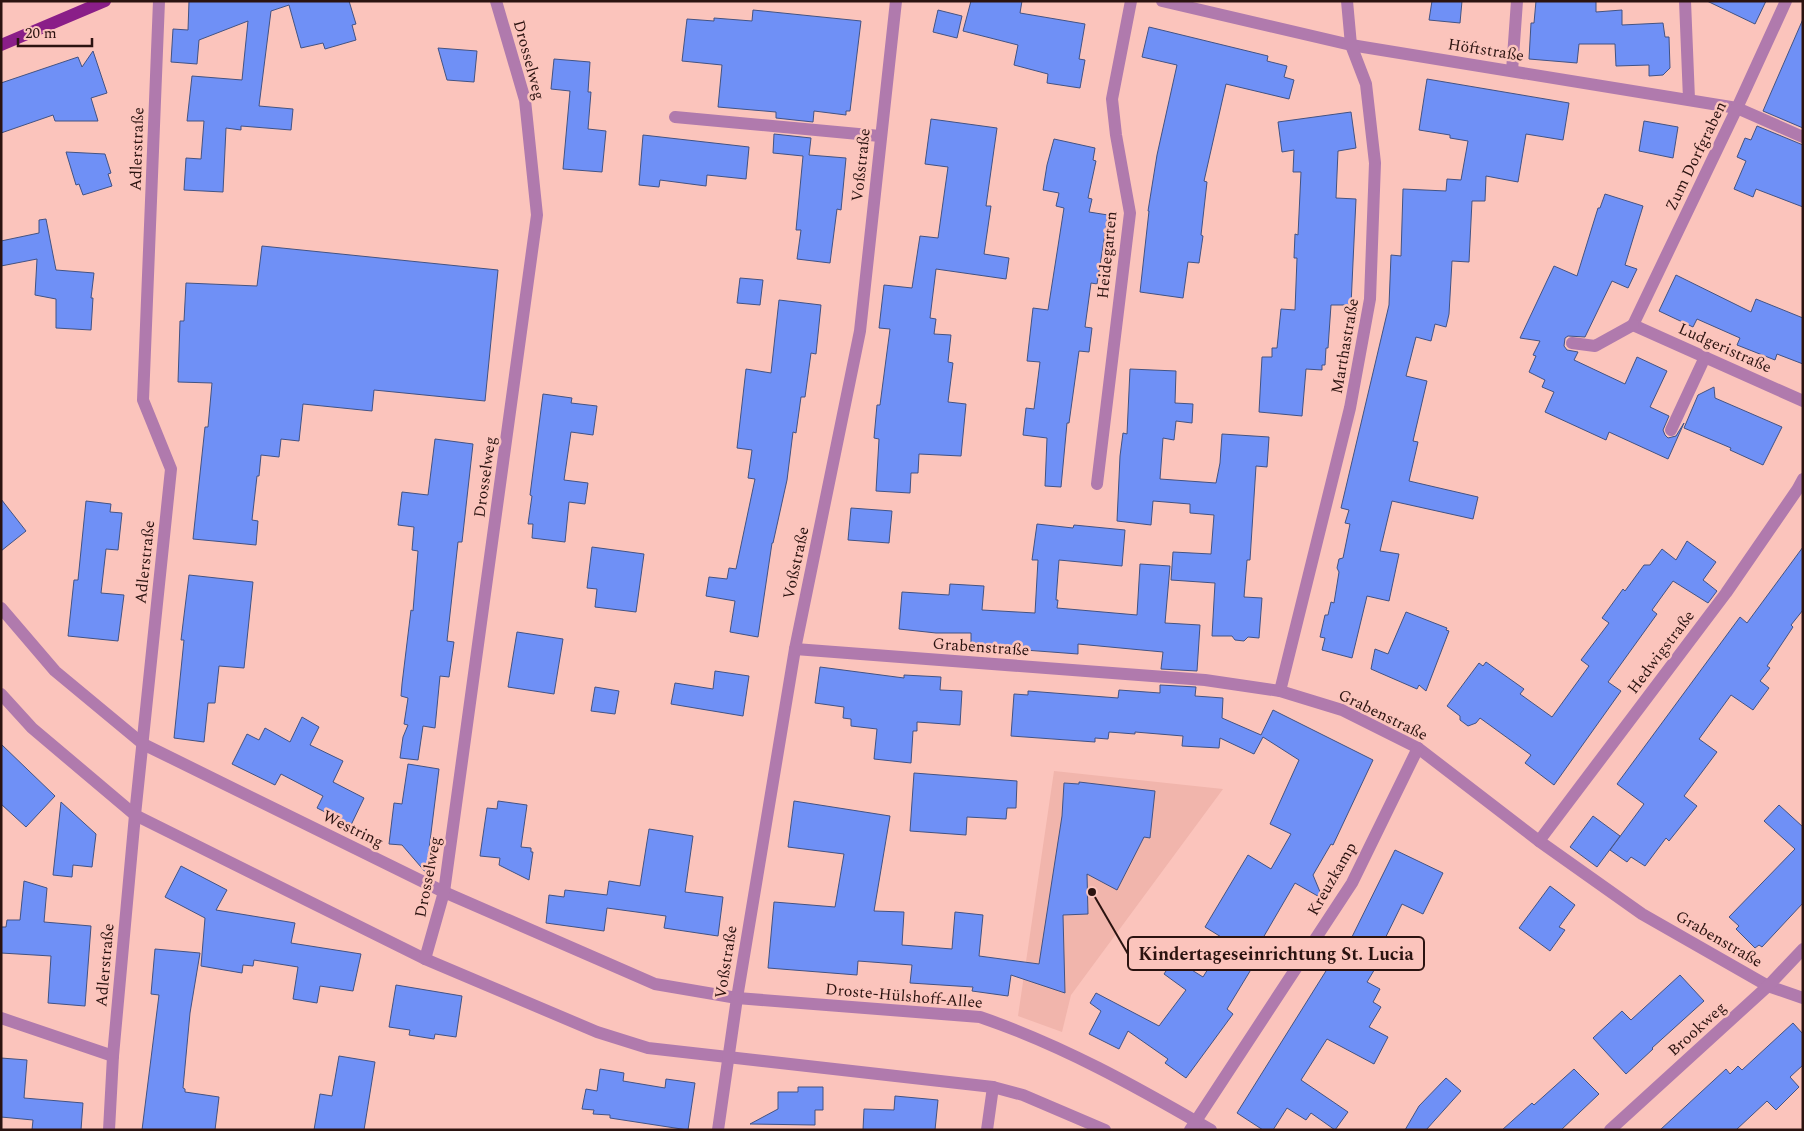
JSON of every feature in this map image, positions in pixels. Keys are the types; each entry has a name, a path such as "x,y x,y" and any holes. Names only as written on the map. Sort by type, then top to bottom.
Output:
{"main road":[{"path":"1,45 105,1"}],"street":[{"name":"Adlerstraße","path":"109,1130 113,1056 135,814 172,470 143,400 159,1"},
{"name":"Drosselweg","path":"425,959 444,892 537,215 526,100 496,1"},
{"name":"Voßstraße","path":"718,1130 737,998 795,649 860,331 896,1"},
{"name":"Heidegarten","path":"1097,484 1130,213 1116,136 1112,99 1131,1"},
{"name":"Höftstraße","path":"1162,1 1351,45 1737,108 1803,137"},
{"name":"Marthastraße","path":"1280,691 1350,408 1370,299 1375,163 1366,84 1351,45 1347,1"},
{"path":"1512,71 1517,1"},
{"path":"1685,1 1688,99"},
{"name":"Zum Dorfgraben","path":"1633,325 1786,1"},
{"path":"675,117 880,136"},
{"path":"1572,343 1596,346 1633,325"},
{"name":"Ludgeristraße","path":"1633,325 1803,401"},
{"path":"1671,430 1705,357"},
{"name":"Hedwigstraße","path":"1539,841 1726,593 1803,479"},
{"name":"Westring","path":"1,608 55,671 143,744 444,892 655,984 737,998"},
{"name":"Grabenstraße","path":"795,649 1205,680 1280,691 1342,710 1418,748 1539,841 1642,914 1768,986 1803,998"},
{"path":"1,694 32,728 135,814 425,959 597,1032 648,1048 993,1087 1023,1095 1105,1130"},
{"name":"Kreuzkamp","path":"1192,1125 1352,883 1418,748"},
{"name":"Brookweg","path":"1610,1130 1768,986 1803,949"},
{"name":"Droste-Hülshoff-Allee","path":"737,998 980,1017 1004,1025 1078,1057 1192,1125 1211,1130"},
{"path":"1,1018 113,1056"},
{"path":"987,1130 993,1087"}],"shaded area":[{"path":"1054,771 1223,789 1071,995 1062,1032 1018,1016"}],"building":[{"path":"189,1 349,1 356,24 352,25 356,40 325,49 323,43 301,48 289,5 271,11 259,106 293,109 291,130 241,126 241,130 226,128 223,192 184,190 186,158 201,159 204,121 187,121 192,76 242,80 248,21 199,40 197,64 171,62 173,29 188,30"},
{"path":"971,1 1022,1 1020,13 1085,24 1079,59 1085,60 1080,88 1047,83 1048,74 1014,65 1018,45 963,31"},
{"path":"1432,1 1462,1 1460,23 1429,20"},
{"path":"1536,1 1596,1 1596,12 1622,10 1622,25 1663,23 1665,37 1669,37 1670,68 1663,75 1649,76 1649,65 1616,66 1615,44 1579,44 1577,63 1529,59 1531,23 1534,23"},
{"path":"1707,1 1766,1 1755,24"},
{"path":"753,10 861,21 850,111 846,111 846,115 814,111 813,122 776,118 776,112 718,107 722,65 682,61 687,19 714,21 714,18 752,21"},
{"path":"938,10 962,16 957,38 933,32"},
{"path":"1803,19 1803,128 1763,111"},
{"path":"1149,27 1268,56 1267,61 1287,66 1284,77 1294,80 1289,99 1226,84 1204,181 1207,182 1199,263 1188,262 1183,298 1140,292 1148,211 1157,155 1177,65 1142,57"},
{"path":"438,48 477,51 474,82 447,80"},
{"path":"93,51 107,93 91,98 98,121 55,121 53,115 1,133 1,83 78,57 82,67"},
{"path":"554,59 590,62 588,92 591,92 588,129 606,131 602,172 563,169 570,91 551,89"},
{"path":"1427,79 1569,103 1563,140 1526,134 1518,182 1486,176 1485,201 1472,201 1469,262 1452,261 1449,314 1446,327 1435,324 1431,341 1416,337 1406,376 1427,381 1413,441 1418,442 1409,481 1478,497 1473,519 1392,501 1380,551 1399,554 1389,601 1367,596 1352,658 1322,650 1325,638 1320,637 1325,615 1328,615 1331,602 1334,603 1339,572 1337,568 1339,559 1343,558 1350,524 1345,523 1349,510 1341,508 1389,305 1391,255 1401,256 1403,189 1446,191 1447,179 1461,180 1468,141 1450,138 1450,135 1419,130"},
{"path":"1351,112 1356,148 1338,151 1336,198 1356,199 1351,305 1331,305 1325,365 1322,365 1322,370 1306,369 1302,416 1259,412 1262,357 1272,357 1272,348 1277,348 1281,309 1295,310 1297,258 1294,258 1295,234 1298,235 1301,172 1293,172 1294,150 1282,152 1278,122"},
{"path":"931,119 997,128 986,206 991,206 984,254 1009,258 1006,279 936,269 930,318 936,319 934,334 951,335 948,362 953,363 948,402 966,404 961,456 919,454 918,473 911,473 910,493 876,491 879,439 874,438 877,405 880,405 890,329 879,328 884,285 912,288 920,236 938,238 948,167 925,164"},
{"path":"1644,121 1678,127 1673,158 1639,151"},
{"path":"1757,126 1803,145 1803,207 1756,189 1753,197 1734,189 1746,161 1737,157 1745,138 1751,140"},
{"path":"774,134 811,138 809,155 846,158 841,210 837,209 830,263 797,259 801,230 796,230 803,156 773,153"},
{"path":"643,135 749,147 746,179 707,175 706,186 660,180 659,187 639,185"},
{"path":"1054,139 1095,148 1093,160 1096,161 1088,198 1092,199 1089,212 1108,215 1097,284 1091,283 1085,327 1092,328 1089,352 1079,351 1069,423 1067,423 1061,487 1045,486 1047,438 1023,435 1026,408 1034,409 1040,362 1027,361 1033,308 1048,310 1064,208 1056,206 1059,193 1043,190"},
{"path":"66,152 105,154 111,173 108,174 112,186 83,195 79,184 76,185"},
{"path":"1605,194 1643,206 1625,265 1637,269 1628,288 1612,281 1585,337 1568,336 1565,338 1564,346 1567,350 1578,352 1574,360 1625,384 1637,357 1667,371 1650,407 1669,416 1663,430 1668,438 1676,436 1684,423 1668,459 1609,432 1606,440 1545,412 1554,392 1542,387 1545,380 1529,372 1536,356 1533,355 1540,341 1520,338 1554,266 1577,276 1598,208 1600,208"},
{"path":"46,219 56,270 94,273 91,298 93,298 91,330 56,328 56,299 35,295 37,259 1,266 1,241 39,233 39,220"},
{"path":"262,246 498,270 485,401 374,390 372,411 303,404 299,441 281,439 279,457 261,455 252,520 258,521 256,545 193,539 205,427 208,427 212,383 178,382 180,321 184,321 186,283 257,286"},
{"path":"1676,275 1751,312 1756,299 1803,318 1803,364 1777,354 1775,360 1737,345 1740,338 1697,319 1693,327 1659,311"},
{"path":"740,278 763,280 760,305 737,303"},
{"path":"779,300 821,305 816,354 811,353 805,397 801,397 796,433 793,432 787,480 772,543 758,637 730,632 735,601 706,596 709,577 727,579 729,568 736,569 755,479 748,478 752,450 737,448 746,369 771,373"},
{"path":"1130,369 1176,371 1175,403 1193,404 1192,423 1176,421 1174,440 1163,438 1160,479 1216,483 1220,463 1222,434 1269,437 1267,467 1256,466 1250,560 1247,560 1244,597 1262,598 1259,638 1248,637 1244,641 1235,640 1232,636 1212,636 1215,583 1171,580 1173,552 1211,554 1214,515 1190,513 1190,504 1153,501 1151,525 1117,521 1120,456 1123,433 1127,434"},
{"path":"1714,387 1715,398 1782,427 1763,465 1730,450 1731,448 1684,428 1698,395"},
{"path":"543,394 572,398 571,403 597,406 593,435 571,432 564,480 588,483 585,504 569,502 565,542 532,538 533,524 528,524"},
{"path":"435,439 473,444 462,542 458,542 447,641 454,642 449,677 440,676 435,728 423,726 418,760 400,758 403,737 408,725 404,724 408,698 401,696 411,610 413,611 418,551 412,550 414,527 398,525 402,492 428,495"},
{"path":"1,499 26,531 1,551"},
{"path":"86,501 111,504 110,512 122,513 118,550 106,549 101,593 124,595 118,641 68,636 74,580 78,580"},
{"path":"851,508 892,511 889,543 848,540"},
{"path":"1037,524 1073,528 1074,525 1125,530 1122,566 1059,560 1057,608 1137,615 1140,564 1170,566 1165,623 1200,625 1197,671 1161,669 1163,652 1078,644 1078,654 971,646 971,633 936,633 899,629 902,592 949,595 950,584 984,586 982,610 1035,613 1038,560 1032,560"},
{"path":"1687,541 1716,562 1703,580 1717,591 1708,603 1673,581 1652,610 1657,614 1608,682 1621,691 1554,785 1525,763 1531,755 1480,718 1476,723 1468,726 1460,720 1460,716 1447,706 1479,663 1483,666 1486,662 1524,689 1520,694 1552,717 1589,666 1581,660 1609,623 1602,618 1623,589 1625,591 1644,565 1650,565 1662,549 1676,560"},
{"path":"592,547 644,554 636,612 595,607 597,589 587,588"},
{"path":"1803,547 1803,610 1791,625 1793,627 1767,666 1770,668 1760,681 1769,688 1753,710 1731,695 1699,739 1717,752 1684,796 1697,806 1669,841 1666,838 1645,866 1631,857 1627,862 1610,850 1644,804 1617,784 1740,617 1747,623"},
{"path":"189,575 253,582 244,668 219,666 215,703 208,703 204,742 174,738 184,640 181,640"},
{"path":"1406,612 1447,628 1446,630 1449,631 1426,691 1419,685 1417,689 1371,669 1375,649 1388,654"},
{"path":"517,632 563,639 554,694 508,687"},
{"path":"820,667 904,678 904,675 941,677 940,690 962,691 960,725 917,722 917,731 913,731 911,763 874,759 877,729 851,726 851,719 843,718 844,707 815,703"},
{"path":"715,671 749,676 743,716 671,704 675,683 713,689"},
{"path":"1160,685 1196,687 1195,696 1223,698 1222,718 1261,735 1273,710 1373,760 1333,845 1331,844 1313,875 1323,899 1295,883 1253,955 1258,958 1227,1009 1233,1014 1186,1078 1165,1063 1168,1059 1128,1031 1119,1049 1089,1034 1101,1011 1090,1003 1096,993 1159,1026 1186,990 1164,974 1174,959 1203,977 1226,940 1205,927 1248,855 1271,869 1291,834 1270,824 1299,760 1263,737 1254,754 1220,738 1219,748 1182,746 1183,736 1135,732 1135,734 1109,732 1108,739 1095,738 1095,742 1011,736 1014,694 1028,695 1028,691 1118,698 1119,690 1160,693"},
{"path":"595,687 619,691 615,714 591,711"},
{"path":"302,717 319,727 310,745 343,761 333,782 364,798 351,825 317,808 323,796 281,774 275,785 232,764 247,734 259,740 265,728 290,742"},
{"path":"1,744 55,796 26,827 1,804"},
{"path":"408,764 439,769 429,849 435,850 432,877 427,874 402,845 389,844 394,803 402,804"},
{"path":"914,773 1017,781 1016,808 1007,808 1006,819 967,817 966,835 910,831"},
{"path":"1079,782 1155,791 1150,838 1144,837 1117,890 1087,874 1088,914 1063,915 1065,993 1011,975 1008,996 972,991 973,987 910,983 912,965 858,961 857,975 768,968 774,902 835,907 844,854 788,847 794,801 890,816 874,911 904,912 902,945 952,949 955,912 983,915 979,956 1039,964 1062,816 1064,783 1079,784"},
{"path":"498,801 527,805 521,847 531,848 531,852 533,852 529,880 499,865 500,858 480,856 487,808 497,809"},
{"path":"61,802 96,834 92,867 73,865 72,877 53,875"},
{"path":"1779,805 1803,827 1803,903 1762,947 1759,945 1755,948 1736,929 1739,926 1729,917 1795,849 1764,821"},
{"path":"1593,816 1620,836 1597,867 1570,847"},
{"path":"649,829 693,836 685,892 723,897 718,936 664,928 666,916 607,908 604,931 546,923 549,895 564,897 565,890 607,895 609,881 640,886"},
{"path":"1395,850 1443,873 1423,914 1402,904 1372,965 1376,967 1367,982 1380,989 1373,1002 1381,1007 1369,1027 1388,1037 1374,1064 1327,1039 1301,1080 1348,1112 1335,1130 1311,1113 1306,1120 1287,1108 1273,1130 1263,1130 1237,1113 1341,947 1346,949"},
{"path":"181,866 227,890 216,910 295,923 291,943 361,954 353,991 320,986 317,1003 293,999 298,967 254,960 253,966 243,965 242,973 201,966 205,918 165,897"},
{"path":"24,881 47,888 44,922 91,926 85,1006 48,1003 51,956 1,953 1,927 6,927 7,920 20,920"},
{"path":"1550,886 1575,905 1559,927 1565,930 1550,951 1519,928"},
{"path":"155,949 200,953 190,1013 183,1088 185,1092 219,1097 215,1130 142,1130 159,995 151,994"},
{"path":"1680,975 1704,1001 1626,1074 1593,1038 1622,1011 1631,1020"},
{"path":"396,985 462,996 456,1037 435,1034 434,1039 409,1035 410,1030 389,1027"},
{"path":"1793,1023 1803,1034 1803,1065 1790,1077 1799,1087 1776,1110 1767,1101 1736,1130 1660,1130 1726,1069 1730,1074 1738,1066 1742,1070"},
{"path":"339,1056 375,1062 364,1130 314,1130 320,1094 332,1096"},
{"path":"1,1058 27,1060 24,1098 83,1103 81,1130 32,1130 33,1120 1,1117"},
{"path":"600,1069 624,1073 623,1081 665,1088 666,1079 695,1083 688,1130 610,1118 610,1115 593,1114 594,1110 582,1109 586,1089 597,1091"},
{"path":"1574,1069 1599,1094 1561,1130 1502,1130 1532,1103 1534,1105"},
{"path":"1446,1078 1461,1091 1426,1130 1405,1130 1419,1106"},
{"path":"798,1087 823,1087 823,1110 815,1110 815,1125 750,1124 778,1109 778,1092 798,1092"},
{"path":"895,1096 938,1100 935,1130 863,1130 864,1109 894,1110"}],"place":[{"name":"Kindertageseinrichtung St. Lucia","path":"1092,892"}]}
